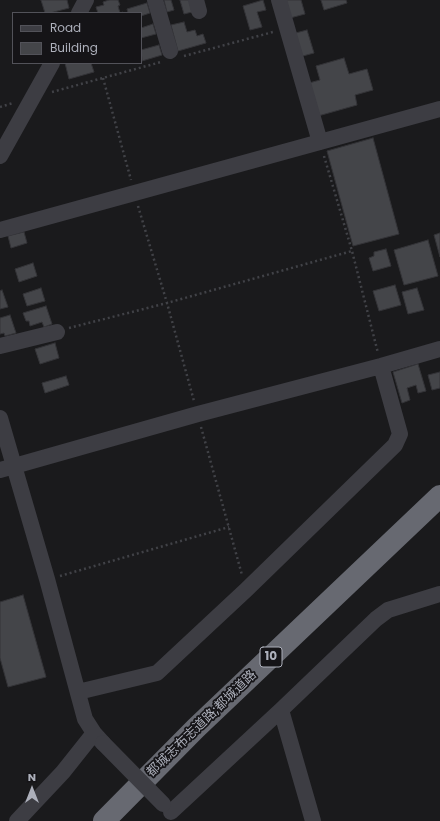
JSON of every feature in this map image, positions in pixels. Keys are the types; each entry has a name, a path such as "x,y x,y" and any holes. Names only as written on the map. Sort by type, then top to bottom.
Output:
{"highway":[{"name":"都城志布志道路;都城道路","path":"104,821 196,728 440,496"}],"street":[{"path":"80,12 86,0"},
{"path":"155,0 170,51"},
{"path":"279,0 320,142"},
{"path":"0,156 51,64"},
{"path":"0,230 440,109"},
{"path":"0,346 57,332"},
{"path":"7,468 198,414 440,349"},
{"path":"78,692 157,673 246,590 395,446 400,434 381,366"},
{"path":"0,418 7,468 47,579 85,719 99,738 166,812 281,710 376,619 388,610 440,594"},
{"path":"281,710 313,821"},
{"path":"17,821 63,772 99,738"}],"path":[{"path":"102,78 167,303 246,590"},
{"path":"320,142 352,251 381,366"},
{"path":"57,332 352,251"},
{"path":"47,579 229,527"}],"building":[{"path":"41,0 67,0 69,8 54,12 45,12"},
{"path":"118,0 120,5 118,6 120,12 98,12 96,7 104,5 103,2"},
{"path":"164,0 171,0 174,10 167,12"},
{"path":"180,0 189,0 192,12 184,14"},
{"path":"263,0 266,10 257,12 262,27 250,30 243,6"},
{"path":"284,0 301,0 305,14 290,18"},
{"path":"321,0 346,0 347,3 324,10"},
{"path":"147,3 150,13 142,16 142,12 128,12 127,9"},
{"path":"184,22 187,32 195,30 197,36 203,34 206,43 178,51 171,25"},
{"path":"153,24 156,34 142,38 142,28"},
{"path":"307,30 314,53 299,57 292,34"},
{"path":"159,45 162,55 142,61 142,50"},
{"path":"344,58 349,74 367,69 373,90 355,95 357,105 318,116 309,83 320,80 316,66"},
{"path":"65,64 91,64 94,72 69,79"},
{"path":"373,138 399,234 353,246 327,151"},
{"path":"24,232 27,243 11,248 8,236"},
{"path":"440,233 440,257 434,235"},
{"path":"428,240 438,276 404,285 394,250"},
{"path":"386,249 391,266 373,271 369,258 374,256 374,252"},
{"path":"33,263 37,276 19,282 15,269"},
{"path":"395,285 401,305 379,311 373,291"},
{"path":"41,288 45,301 27,306 23,294"},
{"path":"417,288 424,310 408,314 402,292"},
{"path":"2,290 8,307 0,309 0,291"},
{"path":"46,306 52,324 44,327 42,322 30,326 29,321 26,321 23,313"},
{"path":"10,315 16,333 5,336 4,333 0,334 0,318"},
{"path":"55,343 59,358 40,364 35,349"},
{"path":"418,364 426,391 418,393 416,385 407,388 410,400 402,403 393,372"},
{"path":"440,372 440,388 432,390 428,375"},
{"path":"66,376 69,385 45,393 42,383"},
{"path":"23,595 46,677 8,687 0,658 0,602"}]}
